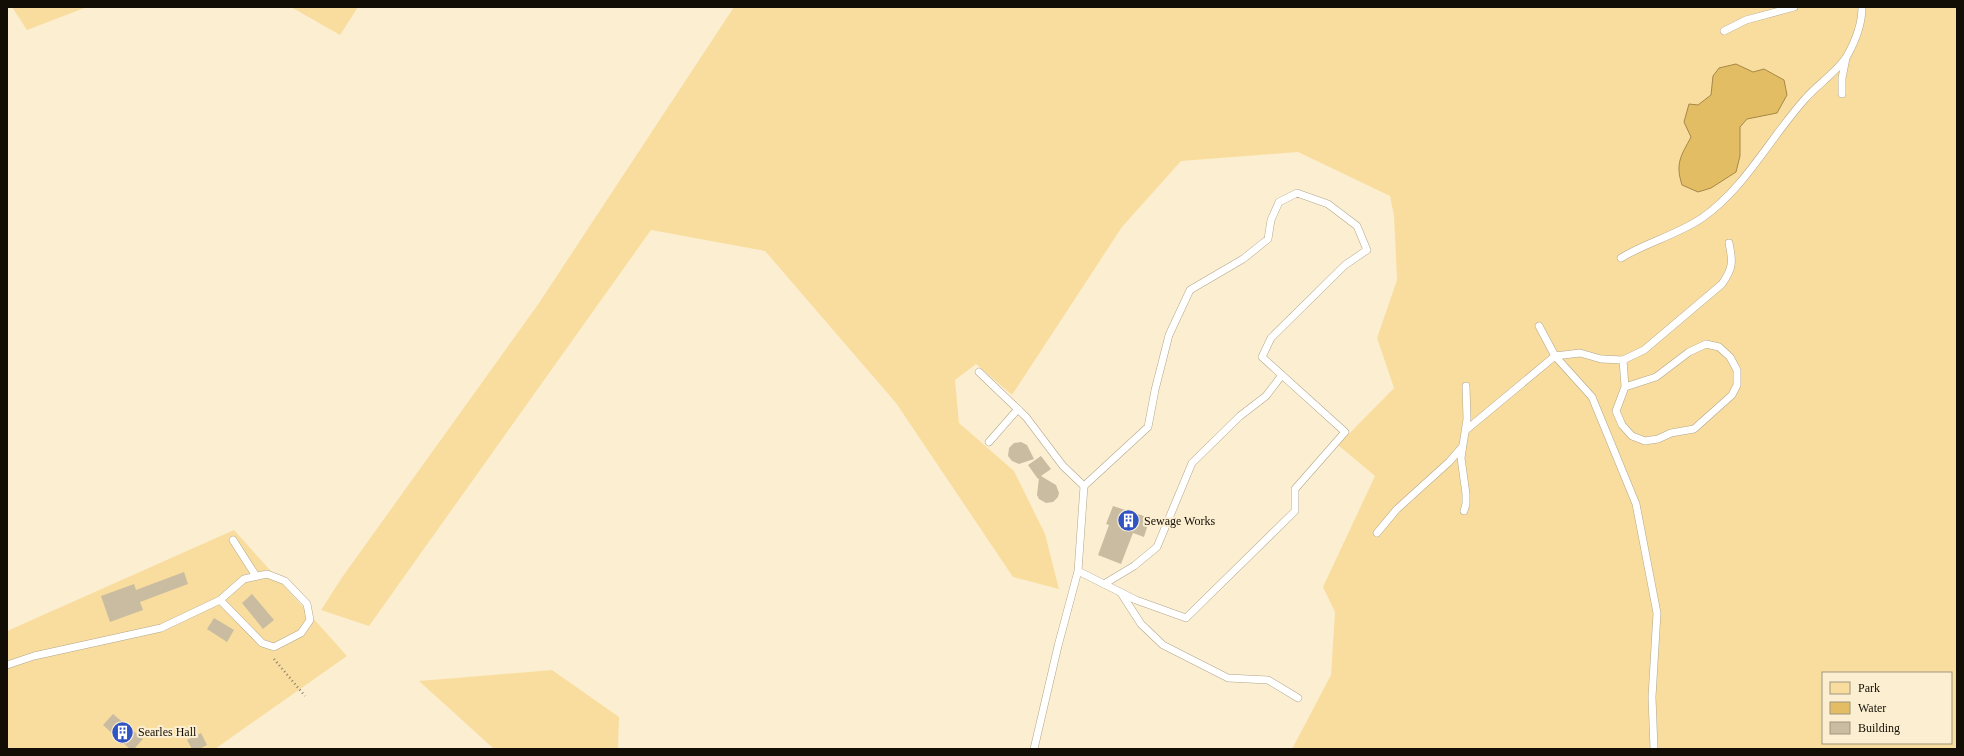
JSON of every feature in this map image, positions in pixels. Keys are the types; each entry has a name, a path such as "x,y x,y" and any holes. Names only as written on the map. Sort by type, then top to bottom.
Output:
{"lane":[{"path":"1724,31 1746,20 1794,7"},
{"path":"1842,94 1842,78 1846,58 1858,35 1862,18 1862,7"},
{"path":"1621,258 1638,247 1664,239 1702,218 1737,188 1762,153 1806,97 1846,58"},
{"path":"1034,749 1058,646 1078,571 1084,486 1148,427 1154,390 1169,335 1190,290 1243,259 1268,239 1272,220 1279,202 1297,193 1328,204 1357,226 1367,250 1344,265 1271,338 1262,357 1345,432 1294,489 1295,511 1186,618 1136,600 1078,571"},
{"path":"1466,430 1555,356 1580,353 1601,359 1623,360 1644,350 1722,284 1731,272 1732,259 1729,243"},
{"path":"1539,326 1555,356 1592,397 1636,504 1657,613 1652,697 1654,749"},
{"path":"1623,360 1625,387 1616,411 1622,425 1632,436 1645,441 1658,439 1671,433 1694,429 1707,420 1732,395 1737,385 1737,370 1730,358 1719,348 1706,344 1689,352 1656,377 1625,387"},
{"path":"979,372 1026,417 1063,466 1084,486"},
{"path":"1104,584 1134,566 1157,547 1192,463 1240,416 1266,396 1282,375"},
{"path":"1464,511 1466,494 1461,458 1466,430 1466,386"},
{"path":"989,442 1018,409"},
{"path":"1378,533 1397,508 1449,462 1462,447"},
{"path":"234,540 256,576"},
{"path":"7,665 34,656 161,628 220,600 244,579 266,574 285,580 307,604 310,620 300,633 283,644 274,647 262,643 220,600"},
{"path":"1120,592 1141,624 1163,645 1228,678 1268,680 1298,698"}],"path":[{"path":"262,643 305,696"}],"green space":[{"path":"12,7 87,7 27,30"},
{"path":"291,7 358,7 340,35"},
{"path":"734,7 1957,7 1957,749 1292,749 1331,675 1335,612 1323,587 1375,476 1338,445 1394,388 1377,338 1397,280 1394,216 1390,196 1298,152 1181,161 1122,227 1012,395 976,364 955,380 959,423 1014,471 1045,534 1059,589 1013,577 896,403 765,251 651,230 369,626 321,610 343,576 539,303"},
{"path":"234,530 347,656 215,749 7,749 7,631"},
{"path":"552,670 619,717 618,749 494,749 419,681"}],"water":[{"path":"1736,64 1753,72 1764,69 1784,80 1787,95 1777,113 1747,119 1740,127 1740,156 1736,172 1711,188 1698,192 1682,185 1679,171 1680,160 1691,137 1684,122 1689,104 1698,105 1711,95 1713,76 1719,68"}],"building":[{"path":"1021,442 1027,445 1034,459 1019,464 1012,461 1008,456 1009,448 1014,443"},
{"path":"1041,456 1051,469 1041,476 1056,485 1059,493 1058,497 1053,502 1046,503 1039,499 1037,495 1039,478 1038,479 1028,465"},
{"path":"1113,506 1150,518 1144,537 1133,533 1121,564 1098,555 1109,525 1106,524"},
{"path":"184,572 188,584 140,602 143,610 110,622 101,596 134,584 136,590"},
{"path":"252,594 274,620 263,629 242,603"},
{"path":"214,618 234,630 227,642 207,629"},
{"name":"Searles Hall","path":"113,714 143,739 134,749 130,749 103,725"},
{"path":"201,733 207,745 199,749 192,749 187,740"}],"place":[{"name":"Sewage Works","path":"1128,521"},
{"name":"Searles Hall","path":"122,732"}]}
